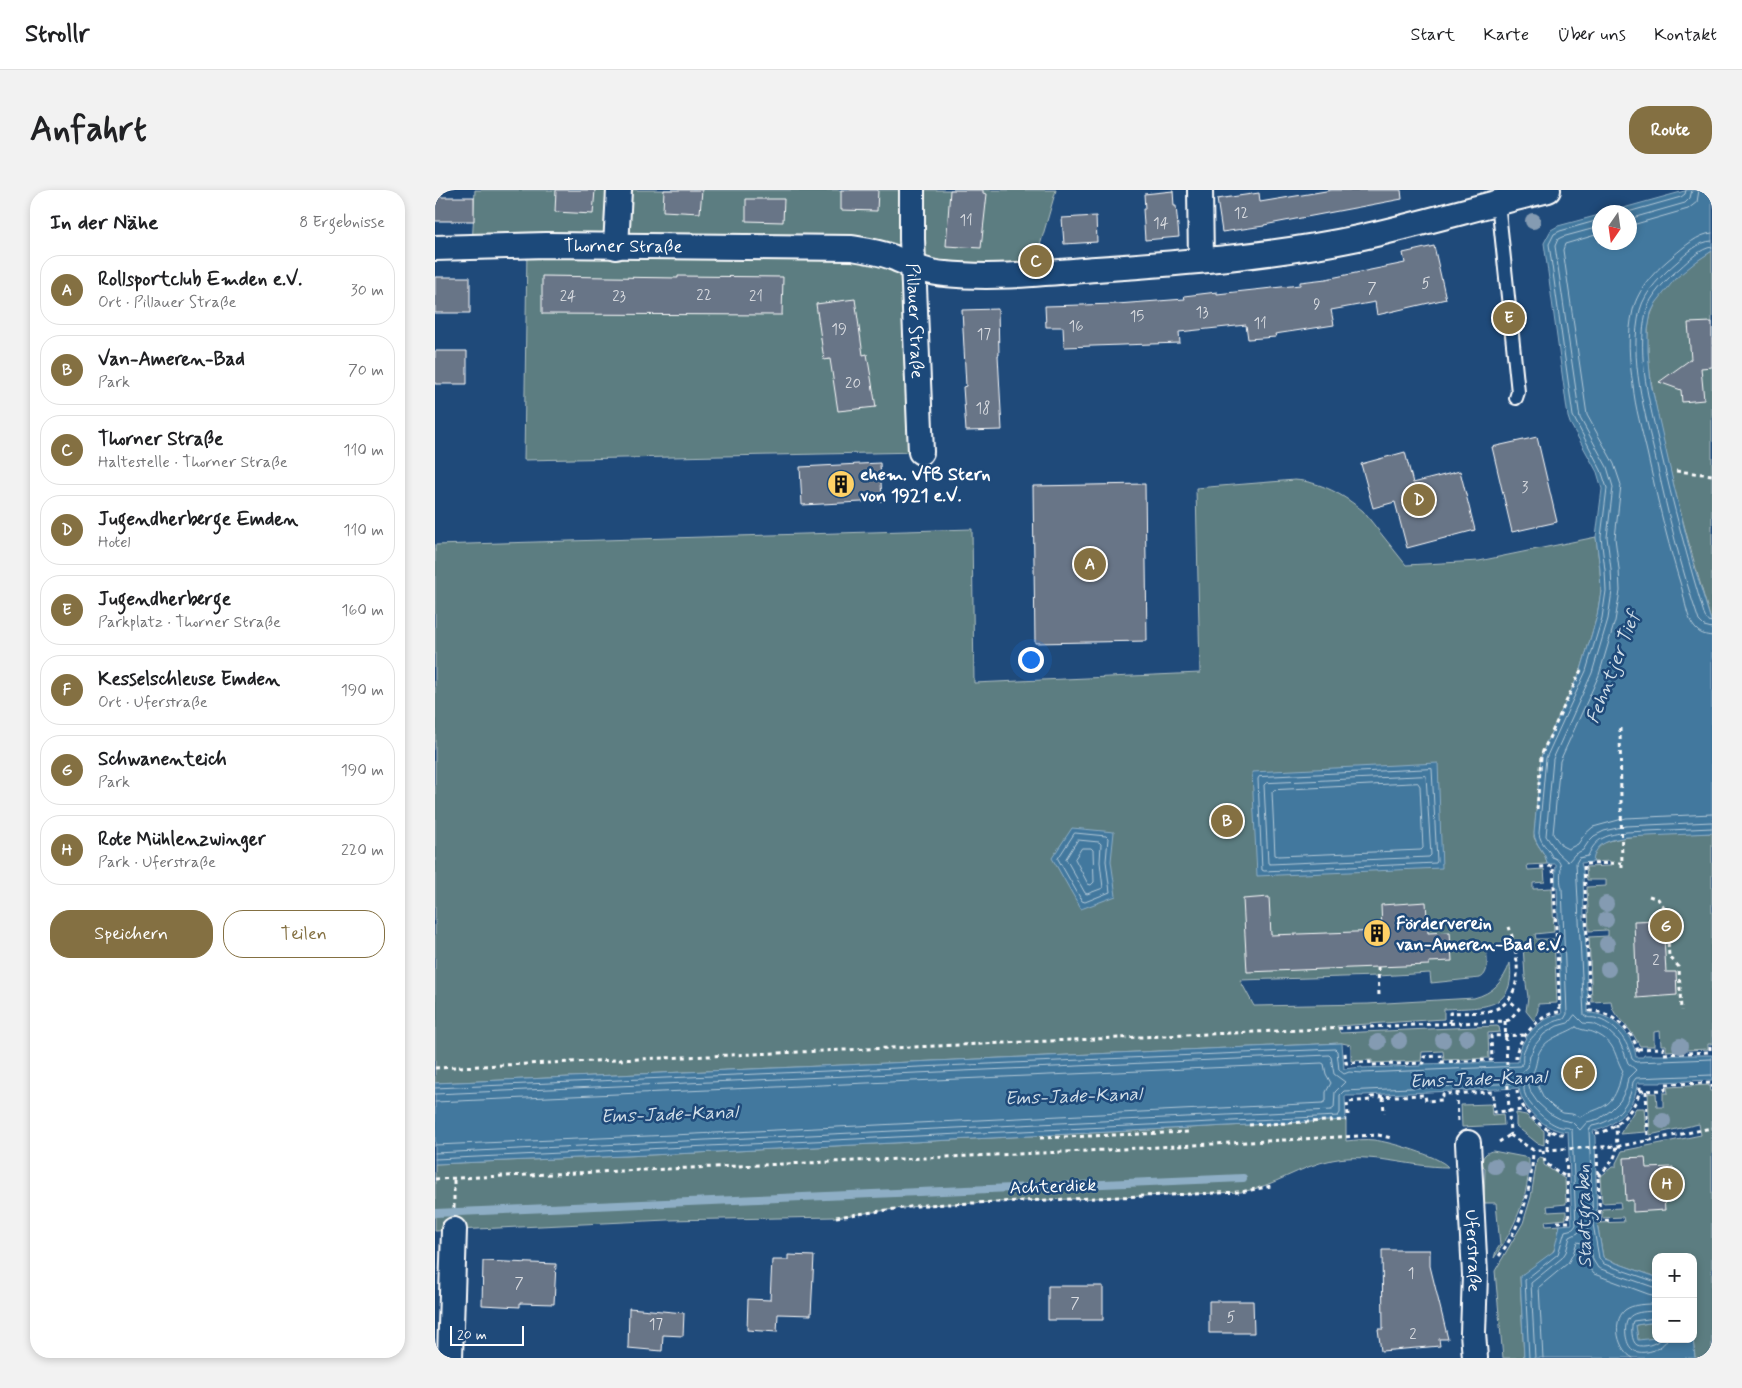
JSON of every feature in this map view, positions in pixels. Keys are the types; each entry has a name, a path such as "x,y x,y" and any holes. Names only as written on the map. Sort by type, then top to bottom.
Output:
{"street":[{"path":"616,247 619,190"},
{"name":"Pillauer Straße","path":"912,190 913,267 921,452"},
{"path":"1200,190 1201,260"},
{"name":"Thorner Straße","path":"435,248 546,245 852,248 875,252 913,267 944,274 981,276 1157,265 1259,254 1357,238 1548,190"},
{"name":"Uferstraße","path":"1463,1135 1475,1275 1473,1333 1475,1358"},
{"path":"450,1358 454,1230"}],"lane":[{"path":"1498,202 1518,392 1516,398"}],"path":[{"path":"1676,471 1712,475"},
{"path":"1537,809 1541,757 1581,670"},
{"path":"1620,728 1622,868"},
{"path":"1622,863 1584,864 1590,1011 1597,1010 1615,1019 1629,1033 1638,1049 1638,1055"},
{"path":"1516,1059 1515,1053 1526,1034 1536,1023 1554,1012 1559,1012 1553,866 1540,867"},
{"path":"1649,896 1661,902 1667,914 1669,956 1679,967 1681,1011"},
{"path":"1450,1023 1450,1013 1499,1008 1513,994 1517,977 1515,944 1509,927"},
{"path":"1378,967 1379,996"},
{"path":"435,1068 1505,1021 1509,1020 1519,1009 1509,1000"},
{"path":"1505,1021 1510,1135"},
{"path":"1345,1053 1346,1063 1370,1062 1370,1065 1424,1063 1424,1057 1441,1056 1441,1062 1492,1060 1491,1036 1526,1034"},
{"path":"1638,1049 1663,1048 1663,1054 1710,1052 1710,1046 1712,1046"},
{"path":"1640,1091 1665,1090 1665,1084 1712,1082 1712,1088"},
{"path":"1596,1133 1602,1133 1616,1124 1631,1109 1640,1091 1640,1085"},
{"path":"1517,1090 1517,1096 1526,1110 1541,1125 1559,1135 1565,1134"},
{"path":"1646,1091 1648,1140"},
{"path":"1348,1115 1347,1102 1371,1100 1371,1097 1425,1095 1426,1101 1443,1100 1443,1094 1493,1092 1494,1112 1526,1110"},
{"path":"1457,1094 1463,1135"},
{"path":"1383,1097 1383,1112"},
{"path":"1249,1125 1345,1120"},
{"path":"1598,1176 1612,1163 1617,1153 1615,1147 1616,1124"},
{"path":"1510,1135 1533,1150 1545,1150 1615,1147 1712,1128"},
{"path":"1550,1130 1545,1150 1545,1163 1567,1178"},
{"path":"1040,1138 1189,1132"},
{"path":"435,1179 915,1159 1378,1135 1392,1138"},
{"path":"1499,1142 1510,1135"},
{"path":"1475,1275 1487,1269 1496,1261 1513,1235 1525,1205 1530,1186 1533,1150"},
{"path":"1597,1154 1600,1221 1612,1220"},
{"path":"1557,1222 1569,1222 1566,1156"},
{"path":"454,1201 455,1178"},
{"name":"Achterdiek","path":"836,1217 925,1205 1241,1192 1271,1186"}],"green space":[{"path":"475,190 1056,190 1032,273 913,267 921,452 524,460 527,248 472,247"},
{"path":"1712,251 1712,624 1663,440 1650,374 1648,338 1649,322 1653,309 1664,291 1686,269"},
{"path":"1295,480 1323,486 1356,505 1363,511 1406,565 1479,561 1596,537 1601,591 1597,616 1581,670 1541,757 1534,837 1547,864 1527,865 1528,870 1544,869 1545,882 1533,883 1533,889 1552,888 1554,932 1535,934 1536,939 1554,939 1557,1003 1538,1004 1534,1021 1526,1011 1528,997 1523,946 1486,944 1487,968 1480,978 1431,983 1430,973 1240,980 1254,1006 1368,1004 1474,998 1487,993 1497,986 1510,963 1510,979 1507,991 1501,999 1493,1004 1470,1008 1444,1009 1444,1019 1337,1026 1340,1033 1497,1026 1500,1032 1488,1033 1489,1058 1444,1060 1443,1051 1422,1052 1421,1061 1372,1063 1372,1060 1351,1061 1351,1045 1342,1043 435,1083 435,545 972,529 974,683 1200,673 1196,488"},
{"path":"1712,833 1712,1044 1708,1044 1708,1049 1666,1051 1666,1045 1661,1045 1660,1031 1654,1032 1654,1046 1640,1046 1613,1010 1611,1001 1592,1002 1589,937 1608,936 1608,930 1589,931 1587,887 1606,886 1606,880 1587,880 1586,867 1610,866 1610,861 1593,862 1597,848 1609,841 1637,836"},
{"path":"1709,1085 1710,1091 1712,1091 1712,1358 1695,1358 1693,1343 1697,1343 1697,1253 1652,1253 1652,1276 1605,1259 1603,1257 1597,1223 1624,1222 1623,1217 1602,1218 1602,1209 1621,1208 1620,1202 1602,1203 1600,1177 1612,1167 1616,1167 1622,1151 1701,1135 1699,1124 1650,1135 1648,1093 1656,1093 1657,1107 1663,1107 1663,1093 1668,1093 1667,1087"},
{"path":"1491,1104 1492,1115 1503,1114 1504,1125 1462,1127 1461,1105"},
{"path":"1636,1108 1644,1108 1646,1132 1620,1134"},
{"path":"1516,1113 1526,1115 1544,1131 1544,1145 1537,1143 1516,1126"},
{"path":"1346,1120 1346,1141 1381,1141 1425,1154 1448,1167 1376,1159 1347,1158 1320,1163 1264,1186 1241,1192 925,1205 836,1217 667,1220 435,1231 435,1164 696,1153"},
{"path":"1493,1151 1529,1158 1529,1172 1524,1198 1508,1235 1494,1258 1500,1245 1496,1203 1484,1203 1485,1169 1482,1163 1483,1157"},
{"path":"1540,1157 1544,1158 1544,1165 1565,1179 1566,1204 1547,1206 1548,1212 1566,1211 1566,1219 1545,1221 1546,1226 1560,1225 1557,1245 1552,1253 1520,1277 1524,1358 1503,1358 1495,1271 1523,1223 1531,1197 1537,1159"},
{"path":"1652,1323 1652,1339 1638,1341 1636,1325"}],"water":[{"path":"1688,190 1712,190 1712,251 1675,279 1656,303 1651,313 1648,330 1648,351 1651,384 1674,486 1692,559 1712,624 1712,833 1615,839 1600,846 1594,855 1593,862 1581,863 1583,870 1588,1013 1605,1017 1620,1026 1631,1040 1636,1057 1643,1057 1644,1055 1712,1055 1712,1080 1637,1083 1633,1099 1623,1114 1609,1125 1593,1131 1595,1137 1597,1223 1603,1257 1605,1259 1652,1276 1652,1323 1636,1325 1638,1340 1652,1338 1652,1343 1693,1343 1695,1358 1524,1358 1520,1276 1554,1251 1560,1225 1572,1224 1568,1132 1551,1128 1536,1118 1525,1104 1519,1088 1345,1096 1346,1120 696,1153 435,1164 435,1083 1342,1043 1344,1069 1420,1066 1420,1064 1518,1062 1522,1045 1532,1030 1546,1019 1562,1014 1557,887 1555,887 1556,864 1547,864 1545,856 1536,842 1534,833 1541,757 1581,670 1597,616 1601,591 1596,537 1602,489 1597,472 1568,417 1544,243 1551,230 1558,226 1592,217 1592,250 1637,250 1637,205 1634,205"},
{"path":"1438,763 1442,868 1257,876 1252,772"},
{"path":"1072,828 1114,832 1111,861 1116,896 1081,909 1052,858"}],"building":[{"path":"556,190 595,190 593,214 555,212"},
{"path":"664,190 702,190 700,213 663,211"},
{"path":"841,190 878,190 877,211 841,210"},
{"path":"950,190 983,190 983,193 987,194 981,248 946,246"},
{"path":"1332,190 1401,190 1402,199 1264,226 1222,232 1217,199 1259,193 1260,202"},
{"path":"1173,191 1179,237 1145,240 1144,194"},
{"path":"435,197 474,197 474,221 435,221"},
{"path":"746,199 784,199 783,222 746,221"},
{"path":"1096,216 1097,242 1064,244 1062,218"},
{"path":"1434,246 1446,299 1377,315 1375,302 1331,310 1334,325 1275,334 1276,337 1248,339 1246,325 1179,332 1180,343 1064,347 1063,327 1046,327 1045,306 1117,304 1185,299 1184,296 1300,285 1300,282 1326,279 1405,263 1403,253"},
{"path":"542,276 783,277 782,315 542,314"},
{"path":"435,277 470,277 470,313 435,313"},
{"path":"855,299 863,355 867,354 876,407 838,411 830,359 824,360 816,304"},
{"path":"998,309 998,355 1002,430 966,431 963,387 966,386 962,310"},
{"path":"1712,322 1712,367 1701,368 1704,400 1682,402 1681,390 1659,382 1691,359 1688,323"},
{"path":"435,351 467,351 467,384 435,384"},
{"path":"1537,437 1557,522 1512,532 1492,447"},
{"path":"1405,452 1413,483 1460,471 1475,530 1407,548 1395,502 1373,508 1361,464"},
{"name":"ehem. VfB Stern von 1921 e.V.","path":"880,463 882,501 802,505 800,467"},
{"path":"1145,484 1147,641 1035,643 1033,486"},
{"name":"Förderverein van-Ameren-Bad e.V.","path":"1269,897 1271,935 1382,931 1381,905 1426,902 1428,933 1450,932 1452,961 1429,962 1429,965 1247,972 1243,899"},
{"path":"1663,920 1666,972 1676,972 1677,995 1637,998 1634,921"},
{"path":"1645,1157 1646,1168 1673,1167 1674,1199 1664,1199 1665,1210 1633,1212 1633,1200 1626,1201 1624,1158"},
{"path":"1382,1250 1430,1250 1430,1266 1448,1339 1439,1339 1440,1346 1381,1351 1378,1329 1383,1329"},
{"path":"788,1255 814,1256 811,1315 778,1314 777,1332 747,1330 748,1299 770,1300 772,1260 788,1260"},
{"path":"483,1261 556,1264 554,1304 520,1303 520,1307 482,1305"},
{"path":"1048,1286 1103,1286 1103,1320 1048,1320"},
{"path":"1209,1301 1253,1301 1254,1333 1209,1333"},
{"path":"629,1308 684,1313 683,1336 663,1335 662,1351 628,1348"}],"waterway":[{"path":"435,1213 1243,1178"}],"place":[{"name":"Thorner Straße","path":"1036,261"},
{"name":"Jugendherberge","path":"1509,318"},
{"name":"ehem. VfB Stern von 1921 e.V.","path":"841,484"},
{"name":"Jugendherberge Emden","path":"1419,500"},
{"name":"Rollsportclub Emden e.V.","path":"1090,564"},
{"name":"Van-Ameren-Bad","path":"1227,821"},
{"name":"Schwanenteich","path":"1666,926"},
{"name":"Förderverein van-Ameren-Bad e.V.","path":"1377,933"},
{"name":"Kesselschleuse Emden","path":"1579,1073"},
{"name":"Rote Mühlenzwinger","path":"1667,1184"}],"water label":[{"name":"Fehntjer Tief","path":"1612,667"},
{"name":"Ems-Jade-Kanal","path":"1478,1078"},
{"name":"Ems-Jade-Kanal","path":"1073,1095"},
{"name":"Ems-Jade-Kanal","path":"669,1113"},
{"name":"Stadtgraben","path":"1583,1216"}]}
